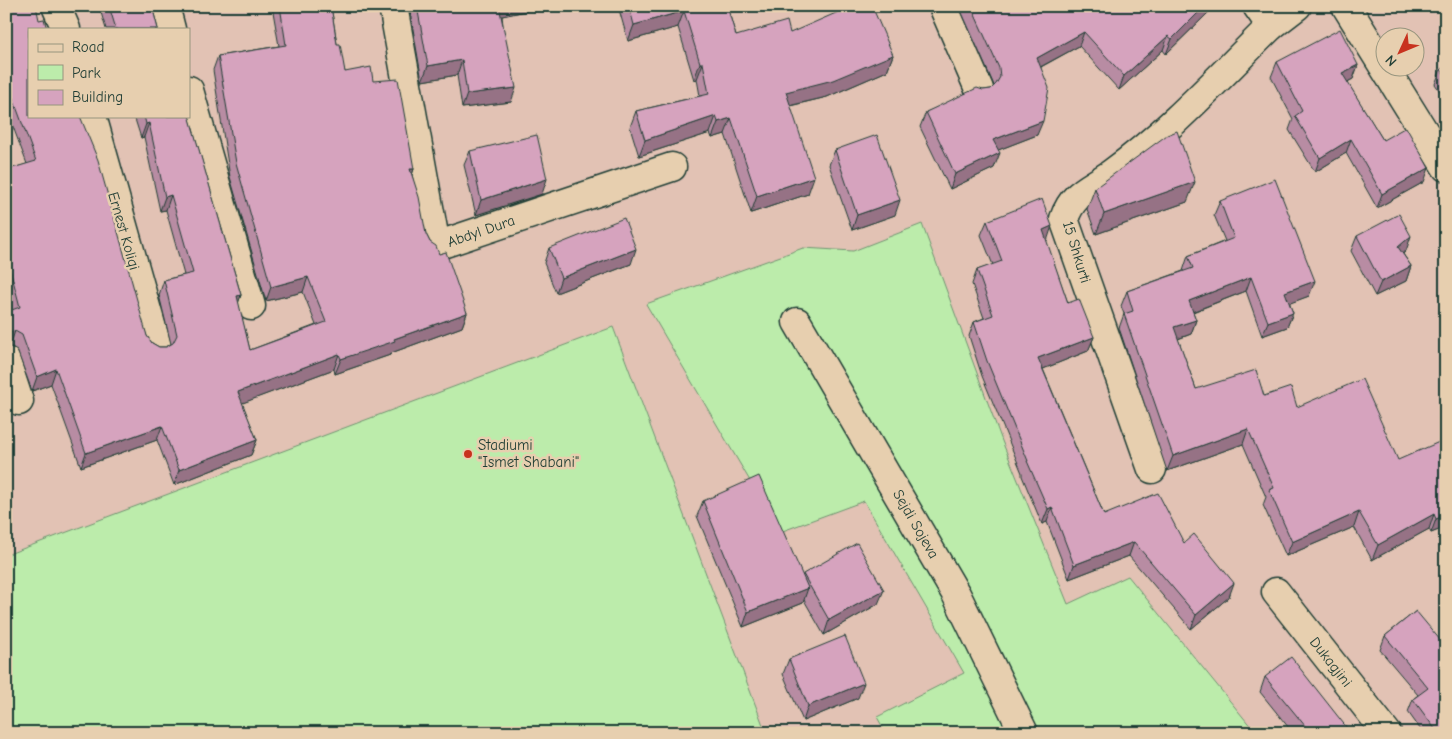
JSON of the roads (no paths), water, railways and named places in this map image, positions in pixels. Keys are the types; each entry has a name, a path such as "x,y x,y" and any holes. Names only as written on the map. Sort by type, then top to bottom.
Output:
{"street":[{"path":"56,6 66,28"},
{"path":"165,6 171,28"},
{"name":"Abdyl Dura","path":"393,6 436,246 672,167"},
{"path":"943,6 979,89"},
{"name":"15 Shkurti","path":"1152,469 1064,219 1068,205 1078,195 1112,173 1151,141 1264,16 1297,6"},
{"path":"1346,6 1446,167"},
{"path":"190,93 251,306"},
{"name":"Ernest Koliqi","path":"93,118 157,346"},
{"name":"Sejdi Sojeva","path":"798,322 956,594 1024,733"},
{"path":"6,360 19,401"},
{"name":"Dukagjini","path":"1276,592 1387,733"}],"place":[{"name":"Stadiumi \"Ismet Shabani\"","path":"468,454"}]}
